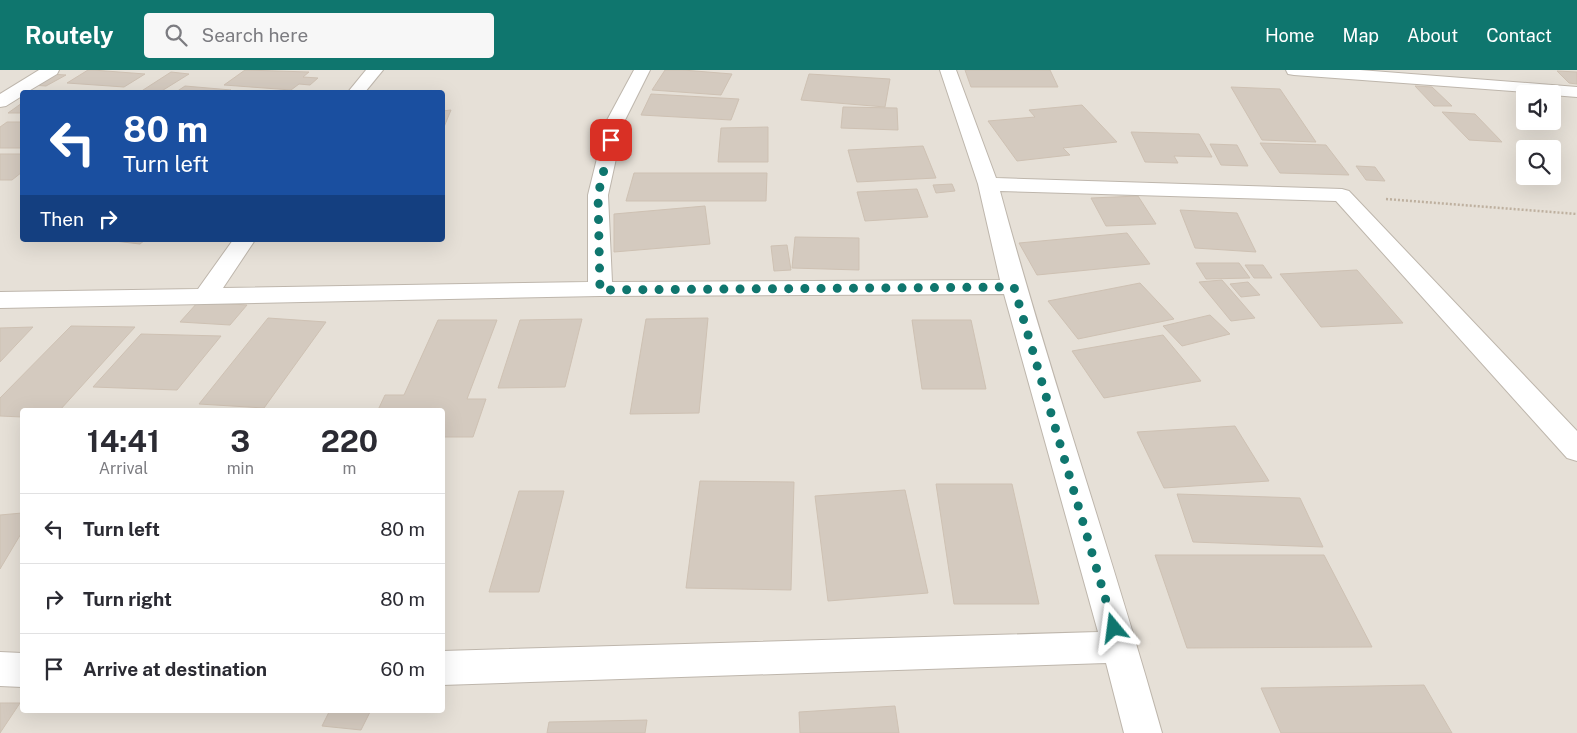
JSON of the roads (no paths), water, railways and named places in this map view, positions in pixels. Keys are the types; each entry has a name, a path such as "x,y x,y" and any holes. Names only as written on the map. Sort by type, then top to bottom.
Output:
{"street":[{"path":"2,99 50,70"},
{"path":"358,90 375,70"},
{"path":"600,290 598,195 615,122 642,70"},
{"path":"948,70 988,184 1014,287 1120,647 1143,733"},
{"path":"1294,70 1577,92"},
{"path":"988,184 1342,195 1577,450"},
{"path":"205,297 243,242"},
{"path":"0,300 600,290 1014,287"},
{"path":"445,668 1120,647"},
{"path":"0,669 20,670"}]}
